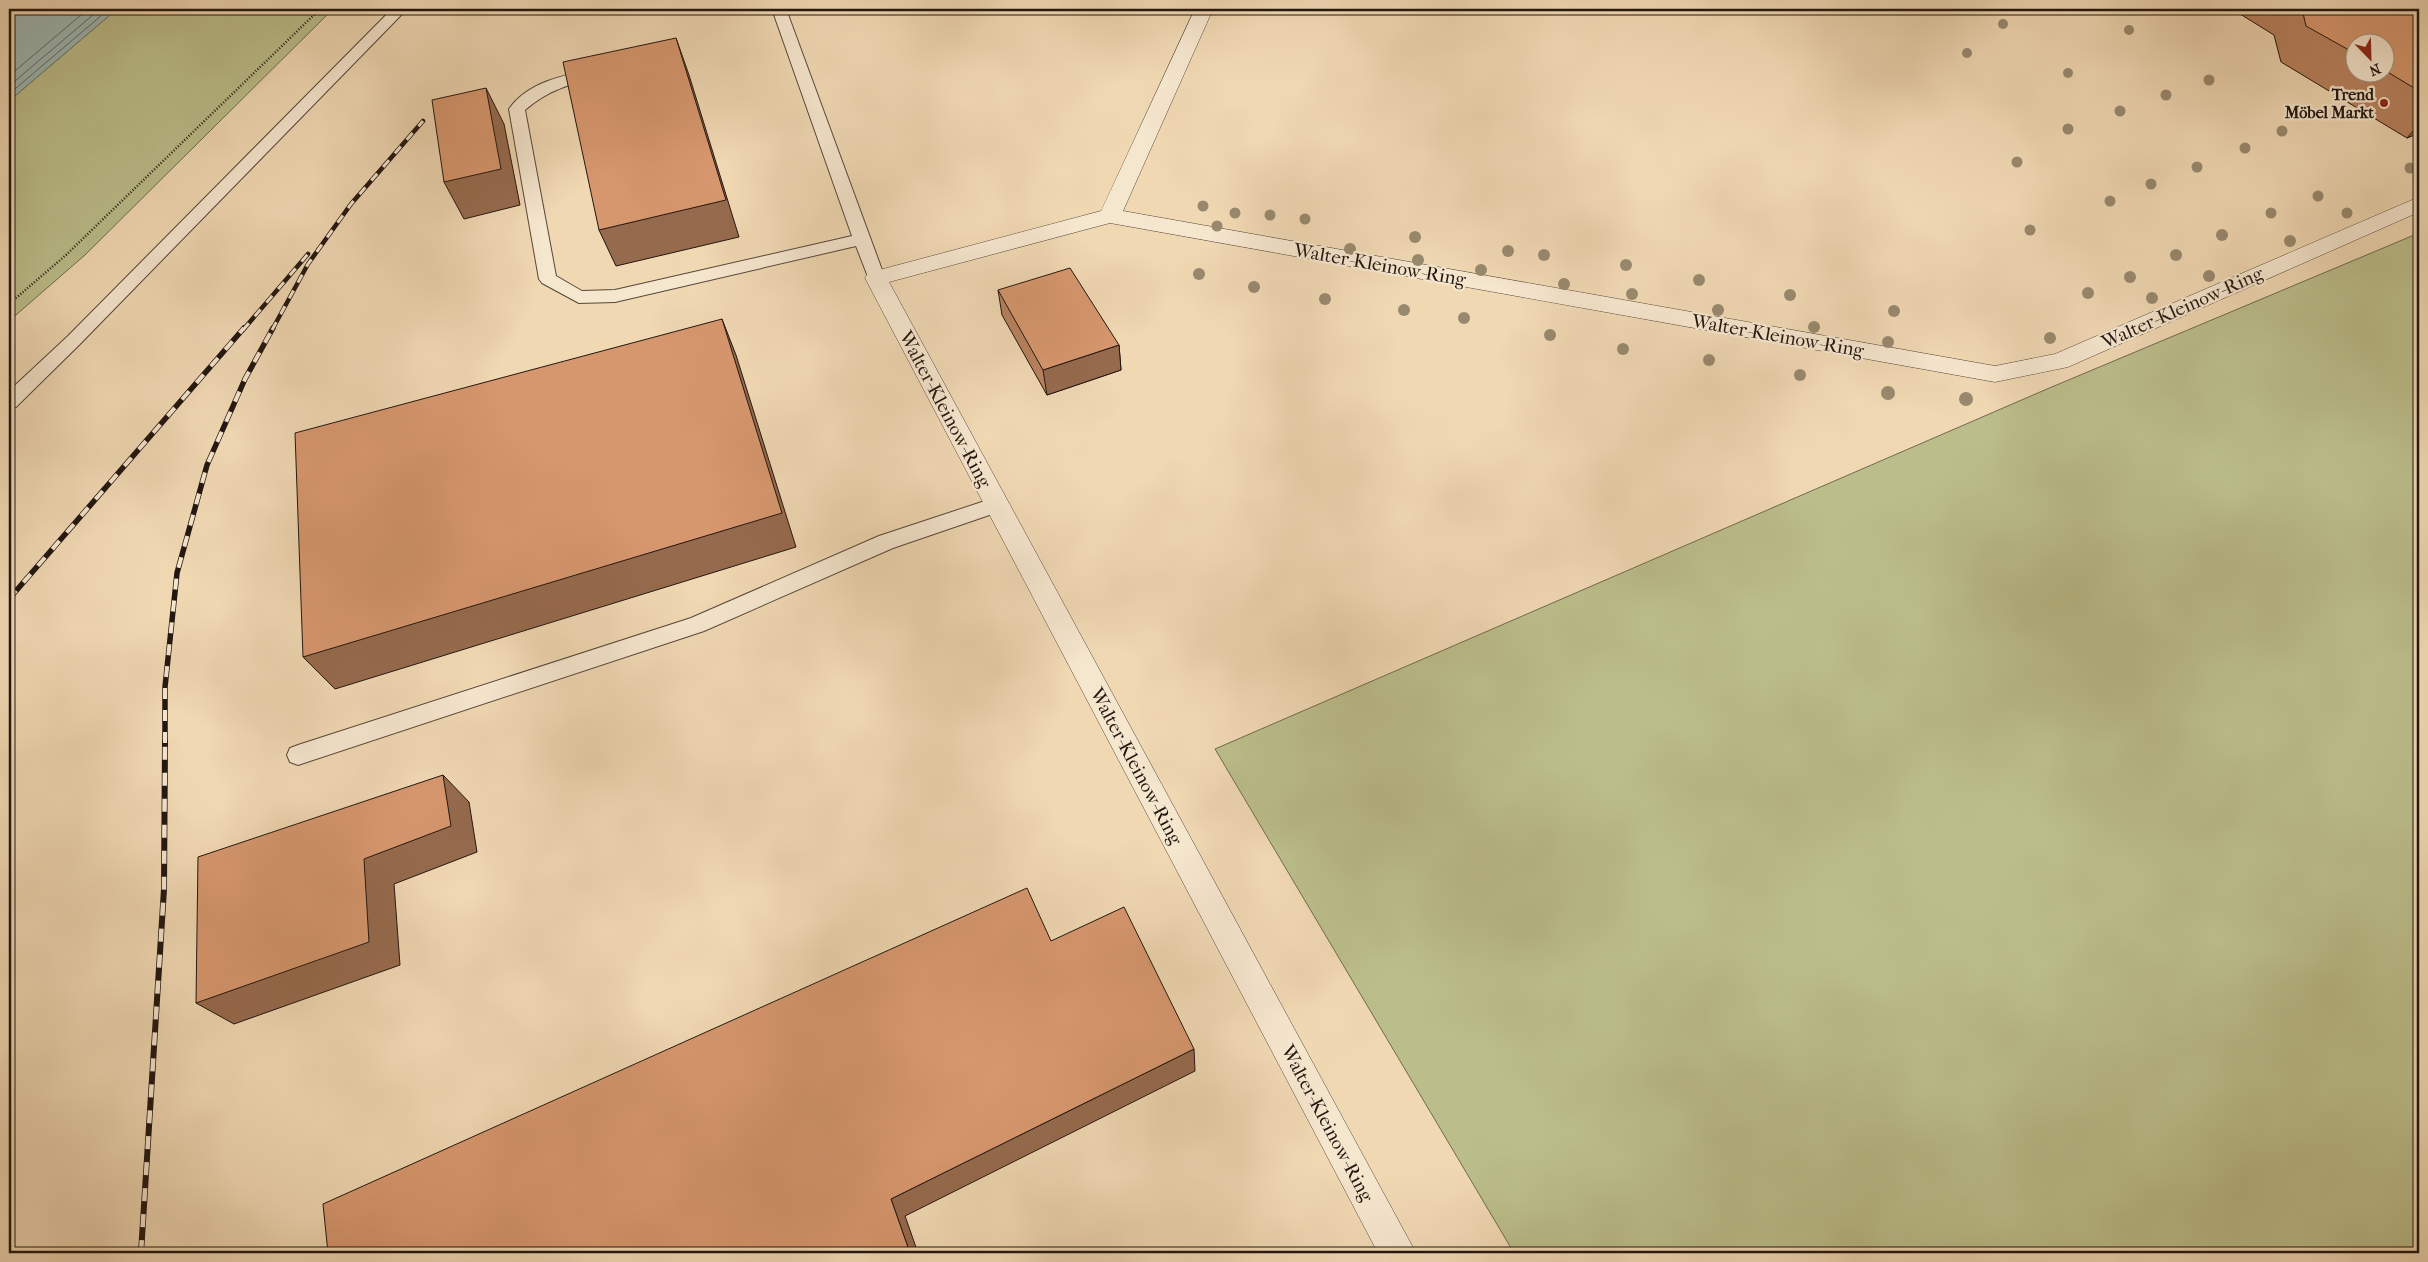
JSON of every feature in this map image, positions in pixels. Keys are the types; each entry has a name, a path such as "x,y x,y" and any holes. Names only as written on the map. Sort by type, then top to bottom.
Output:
{"street":[{"path":"1110,216 1204,9"},
{"name":"Walter-Kleinow-Ring","path":"1398,1253 876,278 1110,216 1995,374 2060,361 2419,204"}],"lane":[{"path":"9,402 74,340 400,9"},
{"name":"Walter-Kleinow-Ring","path":"778,9 876,278"},
{"path":"614,70 555,82 534,93 517,110 548,279 579,297 615,296 862,239"},
{"path":"298,755 697,625 886,542 997,505"}],"path":[{"path":"9,304 66,256 320,9"}],"green space":[{"path":"117,9 333,9 85,255 9,321 9,101"},
{"path":"2419,233 2419,1253 1514,1253 1215,749 2047,389"}],"water":[{"path":"9,9 117,9 9,101"}],"building":[{"path":"2302,9 2419,9 2419,91 2396,77 2396,32 2346,32 2346,48 2306,26"},
{"path":"676,38 726,200 599,230 563,62"},
{"path":"486,88 501,169 444,182 432,100"},
{"path":"1070,268 1119,345 1043,370 998,290"},
{"path":"722,319 782,513 303,657 295,433"},
{"path":"443,775 451,826 364,859 369,942 196,1003 198,857"},
{"path":"1027,888 1051,941 1124,907 1194,1049 891,1199 910,1253 328,1253 323,1204"}],"railway":[{"path":"272,330 308,264 351,204 423,121"},
{"path":"243,330 308,254"},
{"path":"9,599 244,328"},
{"path":"165,742 165,687 177,573 207,465 245,379 273,328"},
{"path":"141,1253 164,889 165,742"}],"place":[{"name":"Trend Möbel Markt","path":"2384,103"}]}
